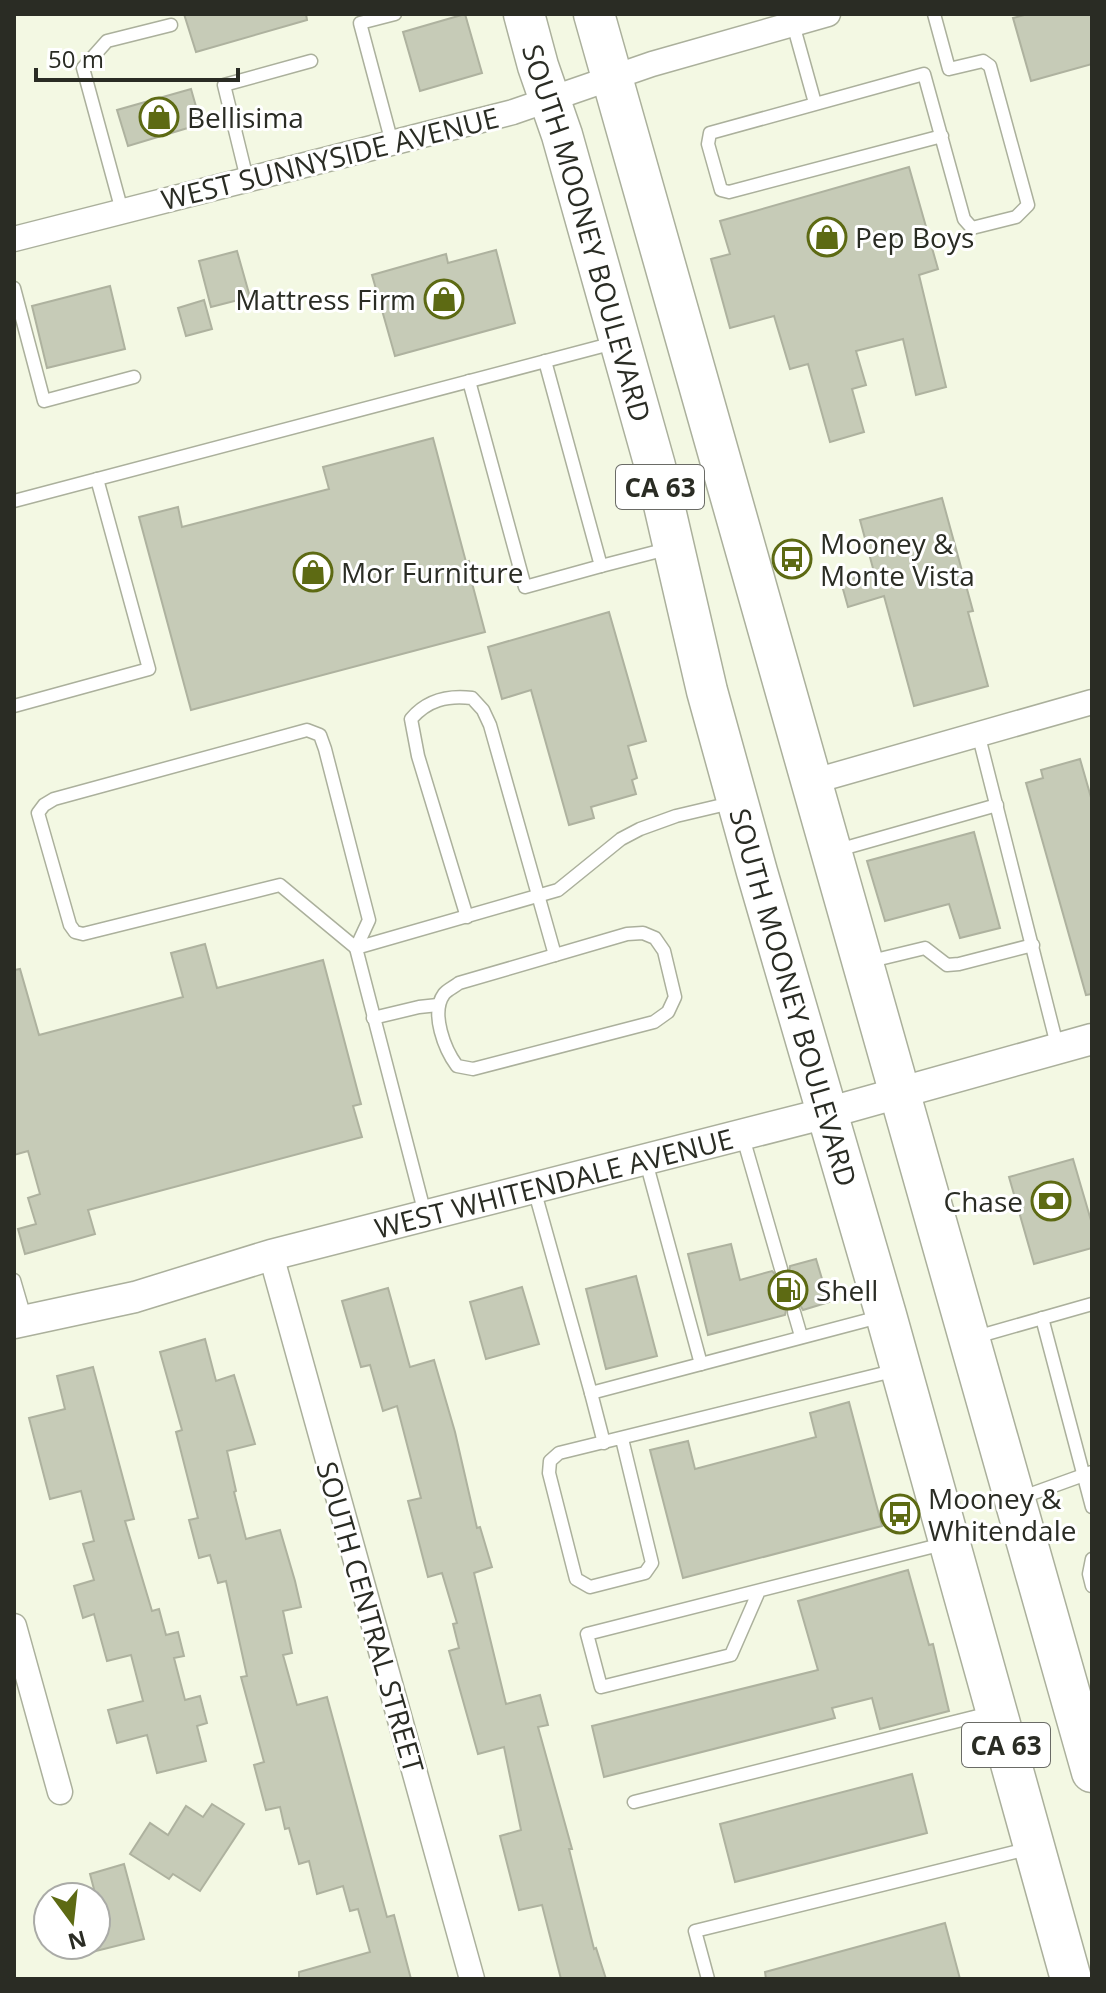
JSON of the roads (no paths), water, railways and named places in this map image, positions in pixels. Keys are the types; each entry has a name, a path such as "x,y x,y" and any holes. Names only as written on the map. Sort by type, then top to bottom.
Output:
{"main road":[{"name":"SOUTH MOONEY BOULEVARD","path":"524,14 566,147 655,466 707,691 886,1315 1071,1979"},
{"name":"CA 63","path":"594,14 1015,1500 1072,1676 1092,1772"}],"street":[{"name":"WEST SUNNYSIDE AVENUE","path":"14,239 513,112 613,78 828,14"},
{"path":"811,782 1092,702"},
{"name":"WEST WHITENDALE AVENUE","path":"20,1322 135,1297 271,1255 827,1113 1092,1039"},
{"name":"SOUTH CENTRAL STREET","path":"271,1255 472,1979"},
{"path":"14,1626 60,1792"}],"lane":[{"path":"392,143 360,23 395,14"},
{"path":"934,14 949,69"},
{"path":"793,24 815,103"},
{"path":"122,211 83,68 107,41 171,25"},
{"path":"247,179 224,85 311,61"},
{"path":"924,74 942,136 964,219 972,228 1016,217 1028,205 990,66 983,61 924,74 710,133 708,144 721,190 729,192 942,136"},
{"path":"14,288 44,401 134,377"},
{"path":"14,501 620,342"},
{"path":"545,361 601,566"},
{"path":"469,381 525,587 674,547"},
{"path":"14,706 149,669 97,479"},
{"path":"467,917 413,736 411,719 422,707 456,696 472,698 483,710 497,744 555,955"},
{"path":"356,948 369,920 320,735 307,730 68,795 44,805 38,813 70,925 75,932 83,934 280,885 356,948 426,1216"},
{"path":"978,733 1058,1049"},
{"path":"356,948 558,890 621,839 640,829 676,816 738,802"},
{"path":"830,852 997,805"},
{"path":"643,933 655,938 664,951 675,997 668,1012 654,1022 473,1069 457,1066 449,1055 438,1005 445,992 459,983 627,934 643,933"},
{"path":"861,963 925,948 947,965 959,964 1033,945"},
{"path":"373,1018 438,1005"},
{"path":"742,1134 781,1269"},
{"path":"645,1158 701,1364"},
{"path":"533,1187 604,1443"},
{"path":"14,1280 20,1322"},
{"path":"970,1338 1092,1304"},
{"path":"794,1312 801,1336"},
{"path":"591,1393 886,1315"},
{"path":"1042,1318 1087,1474 1092,1507"},
{"path":"622,1439 652,1563 645,1573 590,1587 576,1579 549,1467 550,1461 559,1453 901,1369"},
{"path":"1015,1500 1087,1474"},
{"path":"759,1591 731,1655 601,1687 587,1634 950,1543"},
{"path":"1092,1559 1089,1574 1092,1586"},
{"path":"634,1802 997,1711"},
{"path":"708,1979 695,1931 1034,1847"}],"place":[{"name":"Bellisima","path":"159,117"},
{"name":"Pep Boys","path":"827,237"},
{"name":"Mattress Firm","path":"444,299"},
{"name":"Mooney & Monte Vista","path":"792,559"},
{"name":"Mor Furniture","path":"313,572"},
{"name":"Chase","path":"1051,1201"},
{"name":"Shell","path":"788,1290"},
{"name":"Mooney & Whitendale","path":"900,1514"}]}
